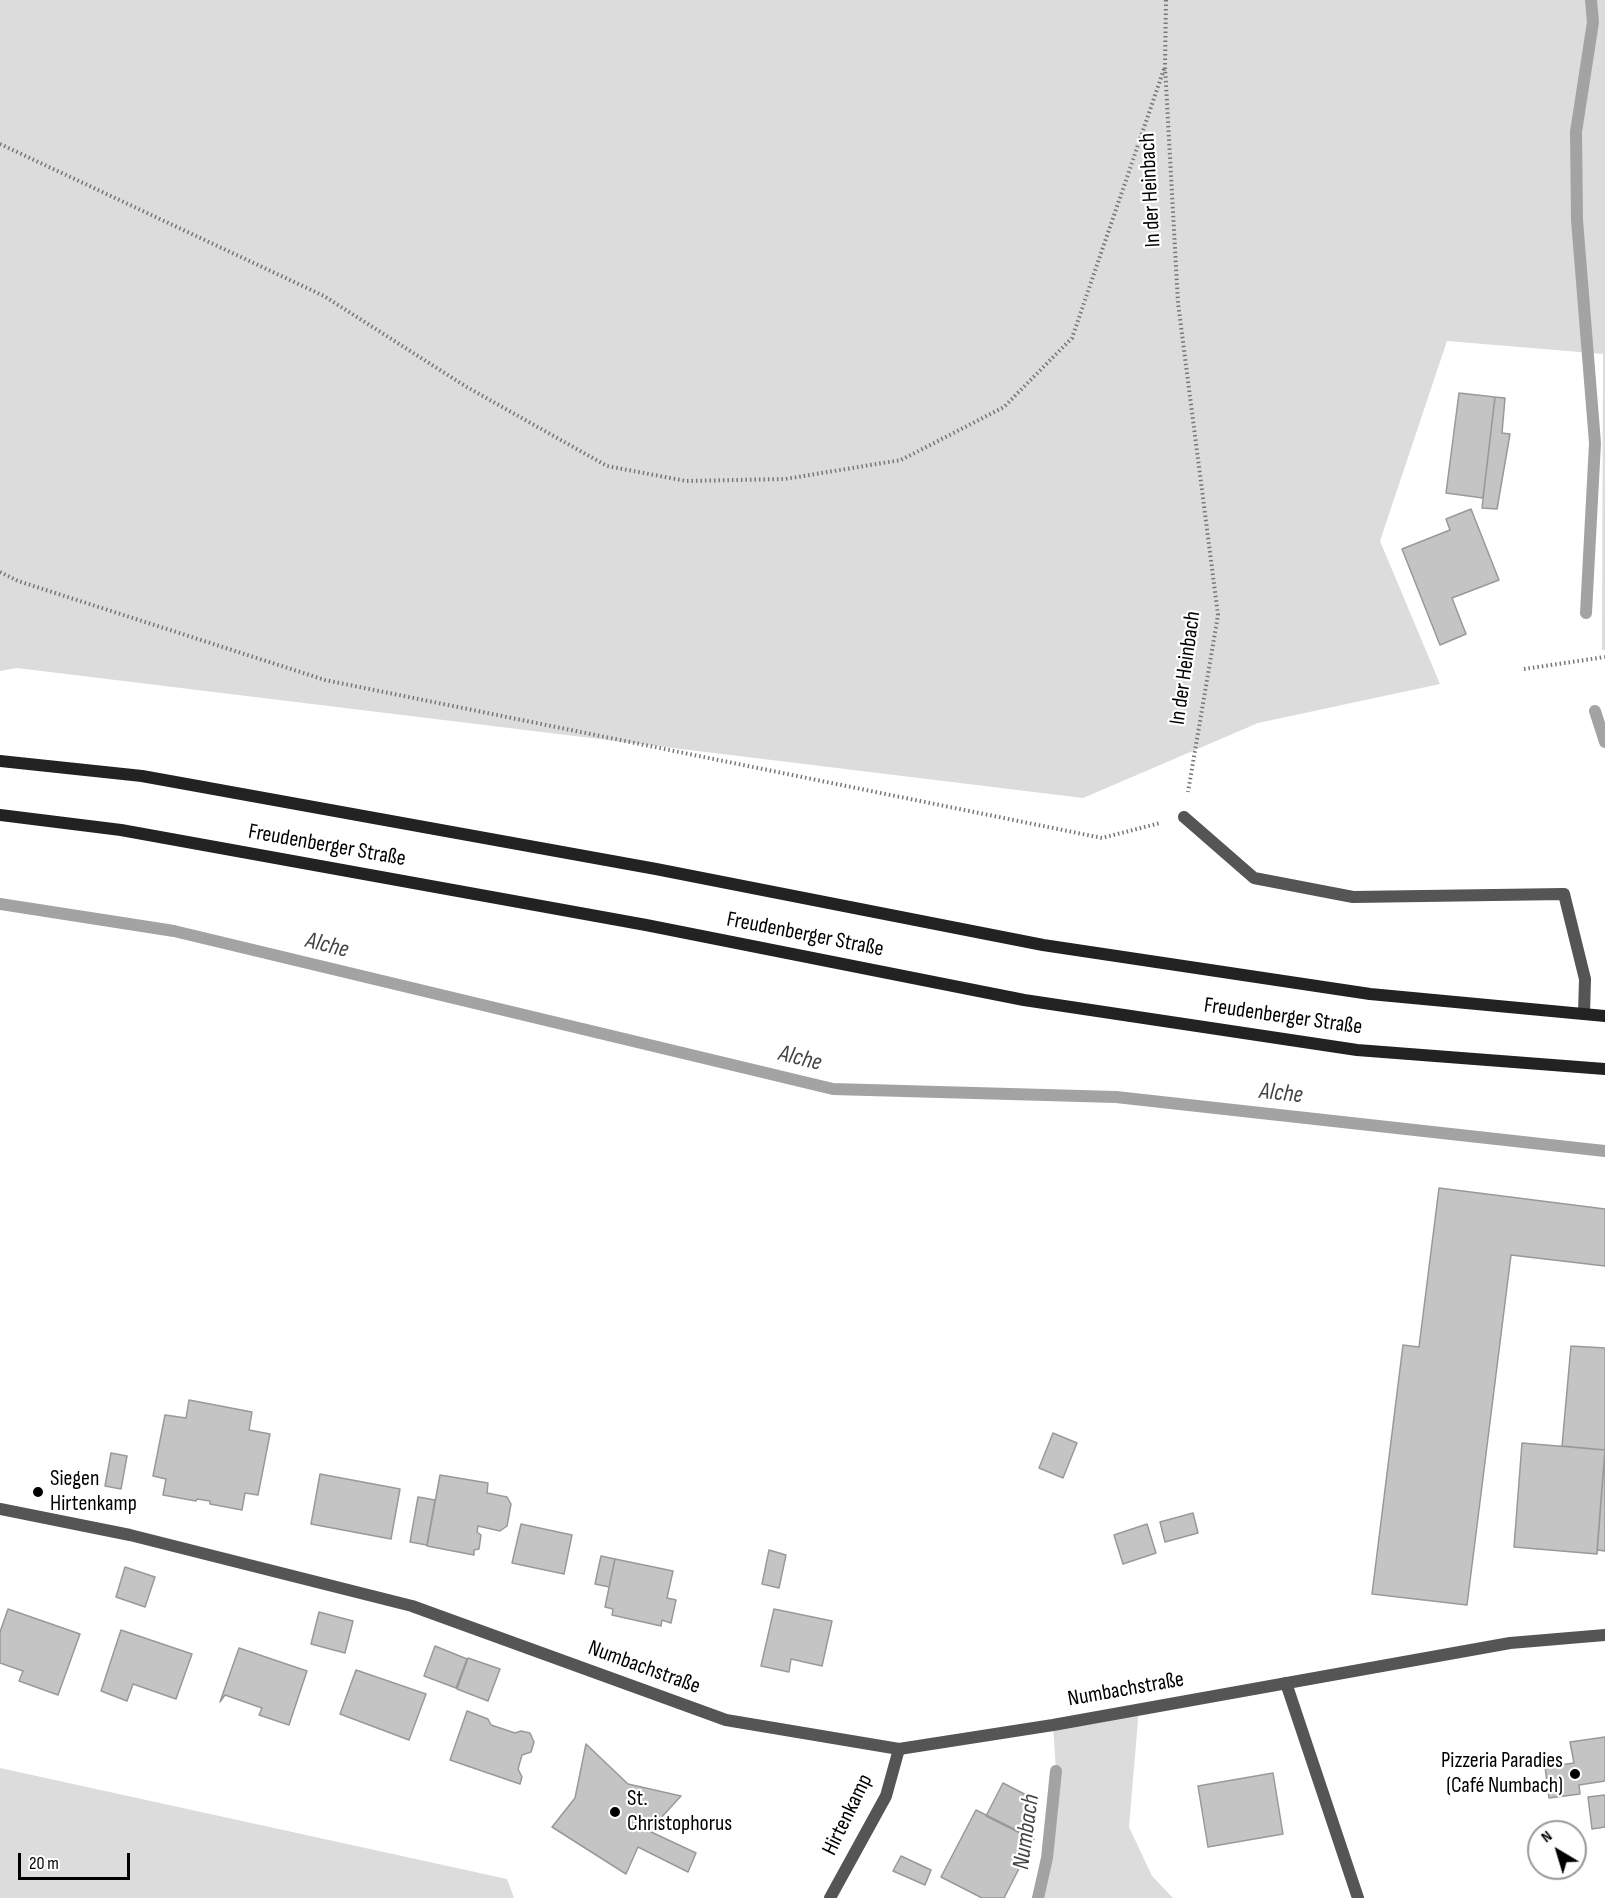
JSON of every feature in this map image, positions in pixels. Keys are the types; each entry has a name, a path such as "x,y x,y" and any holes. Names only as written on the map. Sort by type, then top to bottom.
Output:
{"main road":[{"name":"Freudenberger Straße","path":"0,761 142,776 656,869 1043,945 1370,994 1605,1016"},
{"name":"Freudenberger Straße","path":"0,815 121,830 622,921 1024,1000 1357,1050 1605,1069"}],"street":[{"path":"1184,817 1254,878 1353,897 1564,894 1585,979 1584,1014"},
{"name":"Numbachstraße","path":"0,1509 130,1535 412,1606 726,1720 899,1749 1286,1683 1509,1642 1605,1635"},
{"path":"1286,1683 1358,1898"},
{"name":"Hirtenkamp","path":"830,1898 886,1796 899,1749"}],"path":[{"name":"In der Heinbach","path":"1166,0 1166,66 1178,303 1218,615 1184,817"},
{"path":"0,144 324,296 465,386 607,466 686,481 785,479 901,460 1004,407 1072,338 1166,66"},
{"path":"0,572 29,585 325,680 1102,838 1184,817"},
{"path":"1524,669 1605,657"}],"shaded area":[{"path":"0,0 1605,0 1605,650 1602,650 1603,354 1447,341 1380,541 1440,684 1258,723 1083,798 17,668 0,671"},
{"path":"1139,1708 1129,1827 1152,1876 1173,1898 1038,1898 1047,1857 1056,1771 1053,1725"},
{"path":"0,1768 507,1879 514,1898 0,1898"}],"building":[{"path":"1459,393 1495,397 1483,498 1446,493"},
{"path":"1495,397 1505,398 1502,433 1510,434 1497,509 1482,508"},
{"path":"1471,509 1499,580 1452,598 1466,634 1440,645 1402,549 1450,530 1446,519"},
{"path":"1439,1188 1605,1209 1605,1266 1511,1255 1467,1605 1372,1594 1403,1345 1419,1347"},
{"path":"1571,1346 1605,1348 1605,1450 1562,1446"},
{"path":"189,1400 252,1412 249,1430 270,1434 258,1495 245,1493 242,1510 210,1504 210,1501 163,1495 166,1479 153,1476 165,1415 186,1418"},
{"path":"1053,1433 1077,1443 1063,1478 1039,1468"},
{"path":"1522,1443 1605,1450 1597,1554 1514,1547"},
{"path":"1605,1450 1605,1551 1597,1550"},
{"path":"111,1453 127,1456 121,1489 105,1486"},
{"path":"320,1474 400,1489 391,1539 311,1524"},
{"path":"440,1475 488,1483 487,1493 507,1497 511,1504 507,1526 500,1531 478,1526 477,1532 481,1535 479,1549 474,1550 474,1555 427,1546"},
{"path":"418,1497 435,1500 427,1545 410,1542"},
{"path":"1193,1513 1198,1533 1165,1542 1160,1522"},
{"path":"521,1524 572,1535 564,1574 512,1563"},
{"path":"1147,1524 1156,1553 1123,1564 1114,1535"},
{"path":"769,1550 786,1555 779,1588 762,1584"},
{"path":"601,1556 615,1559 609,1587 595,1584"},
{"path":"615,1559 673,1571 667,1598 676,1600 671,1623 662,1620 661,1626 612,1615 613,1609 605,1607"},
{"path":"125,1567 155,1577 145,1607 116,1597"},
{"path":"8,1609 80,1634 58,1695 19,1681 23,1671 0,1663 0,1632"},
{"path":"774,1609 832,1621 822,1666 791,1659 789,1672 761,1666"},
{"path":"319,1612 353,1621 345,1653 311,1644"},
{"path":"121,1630 192,1654 176,1699 133,1684 127,1701 101,1691"},
{"path":"435,1646 467,1659 456,1688 424,1676"},
{"path":"239,1648 307,1671 289,1725 259,1715 262,1708 225,1695 220,1702"},
{"path":"468,1658 500,1669 488,1701 457,1689"},
{"path":"356,1670 426,1694 409,1740 340,1714"},
{"path":"467,1711 488,1719 491,1725 515,1733 521,1731 530,1733 534,1742 531,1752 522,1755 518,1769 522,1777 520,1784 450,1760"},
{"name":"Pizzeria Paradies (Café Numbach)","path":"1605,1737 1605,1781 1579,1785 1580,1794 1549,1798 1545,1767 1574,1763 1570,1742"},
{"name":"St. Christophorus","path":"586,1744 628,1784 681,1796 649,1831 696,1853 688,1872 638,1847 626,1874 552,1827 575,1798"},
{"path":"1273,1773 1283,1834 1208,1847 1198,1786"},
{"path":"1003,1783 1036,1800 1020,1833 986,1816"},
{"name":"Pizzeria Paradies (Café Numbach)","path":"1605,1795 1605,1827 1592,1829 1588,1797"},
{"path":"976,1810 1034,1839 1004,1898 982,1898 941,1877"},
{"path":"901,1856 931,1870 925,1885 893,1871"}],"waterway":[{"path":"1586,613 1595,443 1577,220 1576,132 1593,22 1591,0"},
{"path":"1595,711 1605,742"},
{"name":"Alche","path":"0,904 174,931 833,1089 1116,1097 1605,1151"},
{"name":"Numbach","path":"1038,1898 1047,1858 1056,1771"}],"place":[{"name":"Siegen Hirtenkamp","path":"38,1492"},
{"name":"Pizzeria Paradies (Café Numbach)","path":"1575,1774"},
{"name":"St. Christophorus","path":"615,1812"}]}
